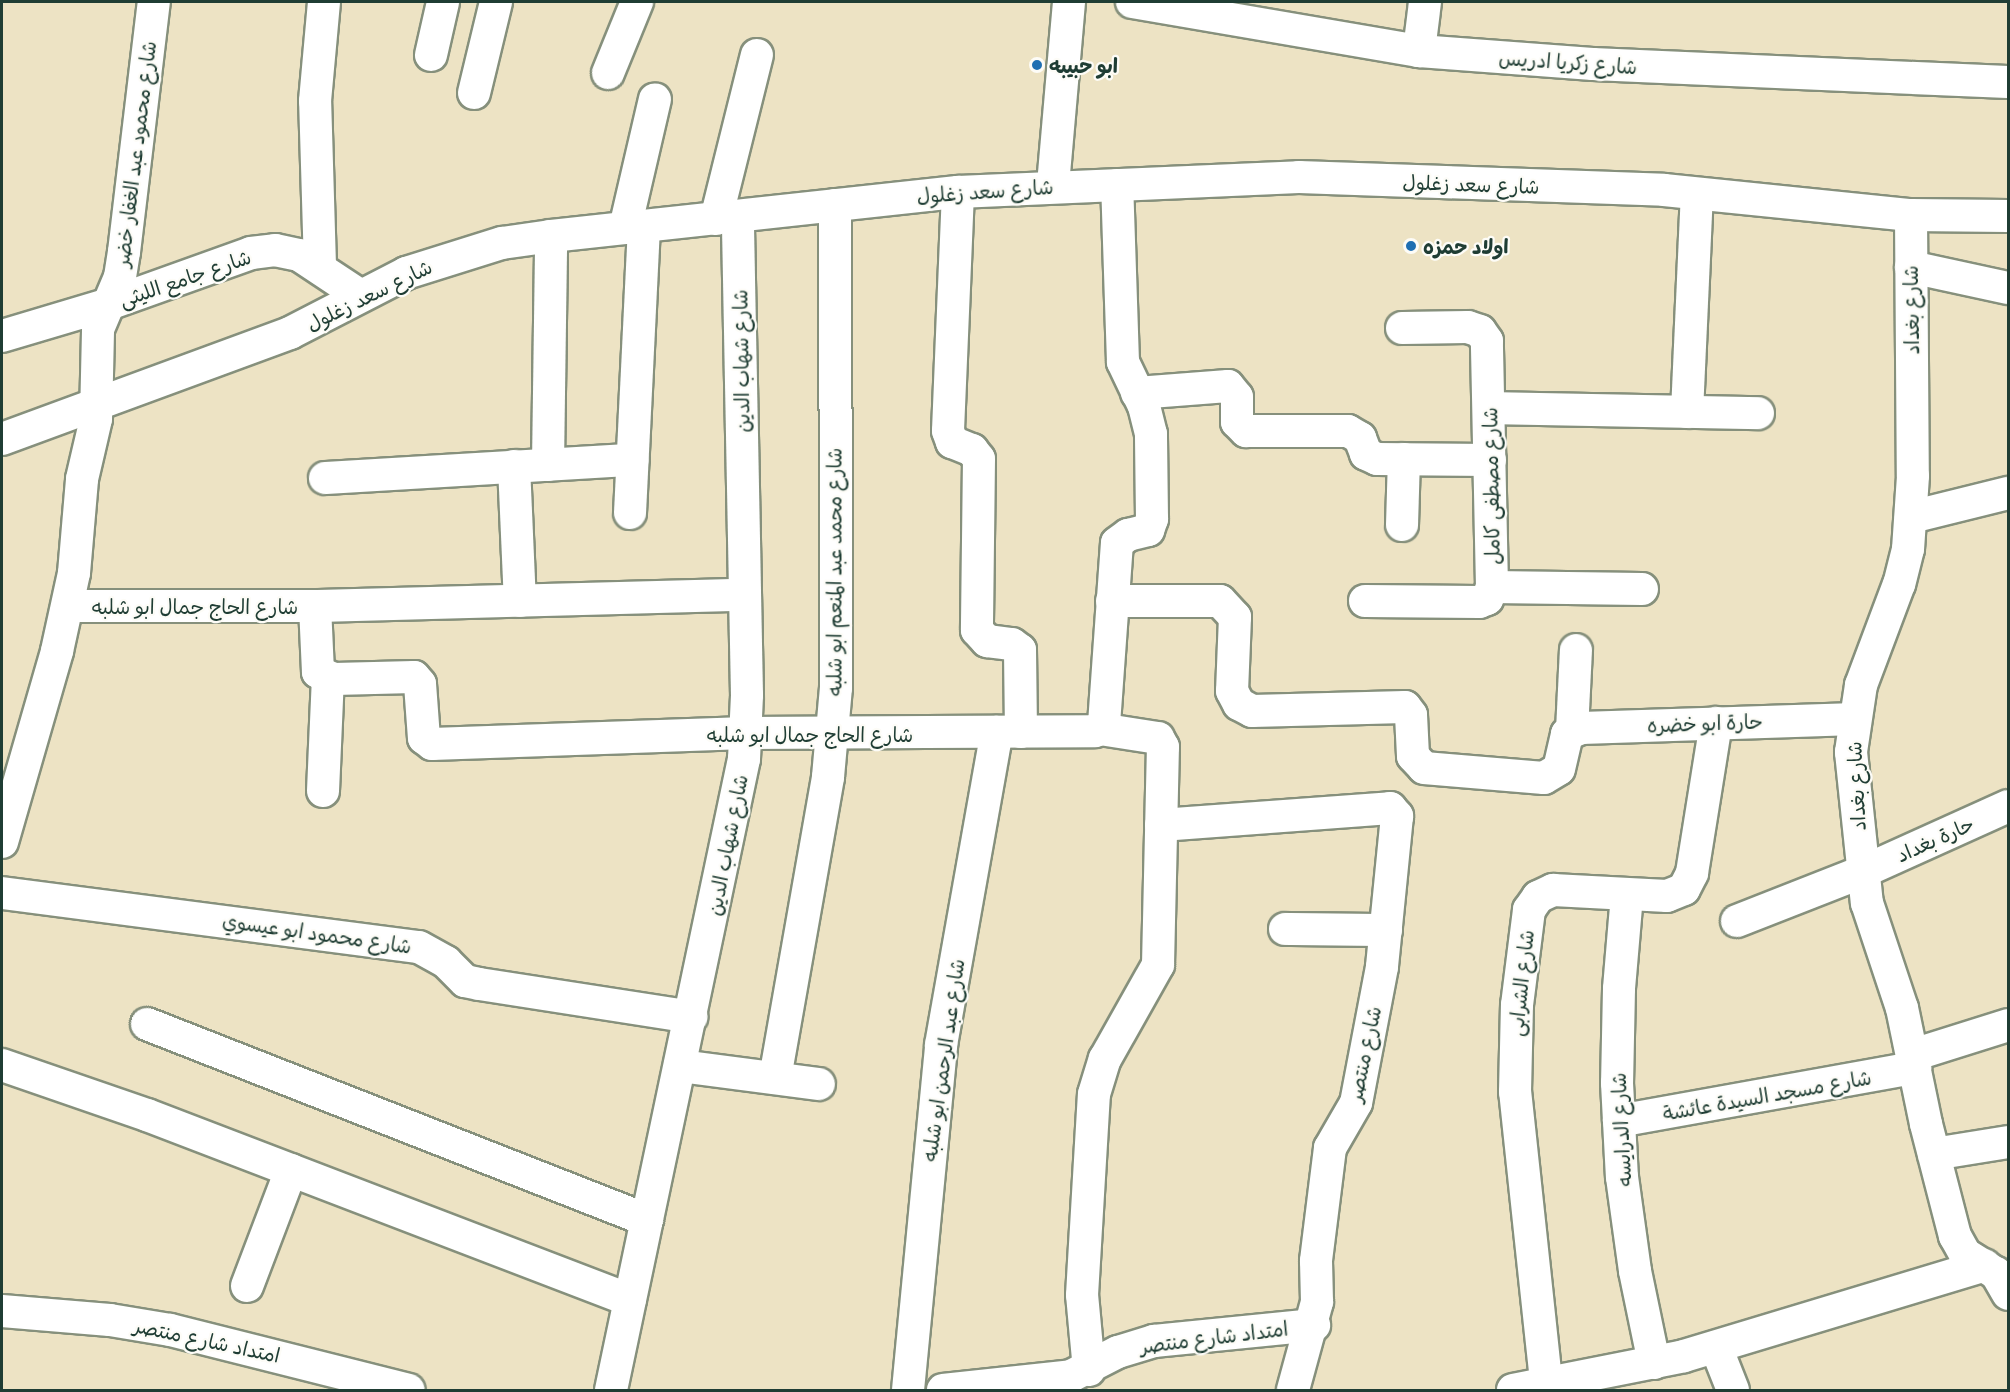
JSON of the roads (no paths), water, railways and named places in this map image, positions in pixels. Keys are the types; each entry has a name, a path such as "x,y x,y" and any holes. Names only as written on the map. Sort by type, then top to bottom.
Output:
{"street":[{"name":"شارع محمود عبد الغفار خضر","path":"106,305 120,277 124,252 154,2"},
{"path":"320,266 315,101 324,2"},
{"path":"431,55 443,2"},
{"path":"474,93 496,2"},
{"path":"608,73 637,2"},
{"path":"1053,185 1069,2"},
{"name":"شارع زكريا ادريس","path":"1132,2 1419,51 1593,64 2008,82"},
{"path":"1419,51 1425,2"},
{"name":"شارع شهاب الدين","path":"610,1390 740,789 746,733 745,595 727,218 757,55"},
{"path":"630,513 635,227 655,99"},
{"name":"شارع سعد زغلول","path":"2,439 290,333 361,296 453,256 551,236 958,192 1053,185 1117,185 1299,177 1613,188 1911,215 2008,216"},
{"path":"1100,729 1104,724 1117,543 1151,525 1151,434 1137,393 1123,362 1117,185"},
{"name":"شارع عبد الرحمن ابو شلبه","path":"908,1390 941,1045 1009,732 1020,650 1012,644 987,641 977,630 979,459 972,450 952,442 948,431 958,192"},
{"path":"1687,411 1697,194"},
{"name":"شارع محمد عبد المنعم ابو شلبه","path":"775,1078 828,777 830,734 836,688 835,206"},
{"name":"شارع بغداد","path":"1911,215 1911,517 1899,584 1861,685 1851,752 1862,872 1868,903 1902,1008 1934,1154 1960,1249 1996,1273 2008,1294"},
{"path":"548,465 551,236"},
{"name":"شارع جامع الليثى","path":"2,336 106,305 250,253 275,250 299,255 320,266 361,296"},
{"path":"1911,267 2008,288"},
{"path":"2,842 68,606 78,539 82,479 94,436 95,351 106,305"},
{"name":"شارع مصطفى كامل","path":"1365,601 1479,602 1487,599 1492,587 1488,348 1480,331 1468,327 1402,328"},
{"path":"1137,393 1228,386 1236,394 1237,422 1242,429 1343,430 1357,434 1369,456 1404,459 1490,460"},
{"path":"1490,408 1758,413"},
{"path":"1402,525 1404,459"},
{"path":"325,478 632,460"},
{"path":"514,466 520,601"},
{"path":"1911,517 2008,493"},
{"path":"1492,587 1642,589"},
{"path":"315,606 745,595"},
{"path":"1112,601 1220,601 1235,616 1232,691 1239,704 1252,711 1401,705 1411,715 1413,756 1424,768 1544,778 1559,769 1567,738 1576,650"},
{"name":"شارع الحاج جمال ابو شلبه","path":"68,606 315,606 316,666 328,678 414,677 420,684 424,738 432,744 746,733 1009,732 1100,729 1161,741 1161,825"},
{"path":"323,791 328,678"},
{"name":"حارة ابو خضره","path":"1567,738 1716,723 1855,718"},
{"name":"شارع الشرابى","path":"1547,1388 1515,1092 1517,1005 1529,910 1538,897 1553,890 1667,896 1684,889 1689,881 1716,723"},
{"name":"حارة بغداد","path":"1737,921 1862,872 2008,806"},
{"name":"شارع منتصر","path":"1161,825 1390,808 1397,816 1386,930 1356,1103 1329,1148 1316,1261 1314,1325 1293,1390"},
{"path":"1089,1370 1082,1295 1094,1094 1105,1059 1158,965 1161,825"},
{"name":"شارع محمود ابو عيسوي","path":"2,893 418,947 433,953 454,973 472,982 692,1017"},
{"name":"شارع الدرايسه","path":"1627,895 1619,989 1619,1121 1635,1271 1654,1363"},
{"path":"1285,929 1386,930"},
{"path":"147,1024 647,1220"},
{"name":"شارع مسجد السيدة عائشة","path":"1619,1121 1914,1062 2008,1025"},
{"path":"2,1065 291,1170 630,1300"},
{"path":"680,1066 819,1084"},
{"path":"1934,1154 2008,1142"},
{"path":"248,1286 291,1170"},
{"path":"1513,1390 1547,1388 1716,1347 1984,1265"},
{"name":"امتداد شارع منتصر","path":"2,1311 110,1320 170,1330 409,1390"},
{"name":"امتداد شارع منتصر","path":"943,1390 1051,1380 1089,1370 1118,1352 1154,1341 1314,1325"},
{"path":"1716,1347 1733,1390"}],"place":[{"name":"ابو حبيبه","path":"1037,65"},
{"name":"اولاد حمزه","path":"1411,246"}]}
